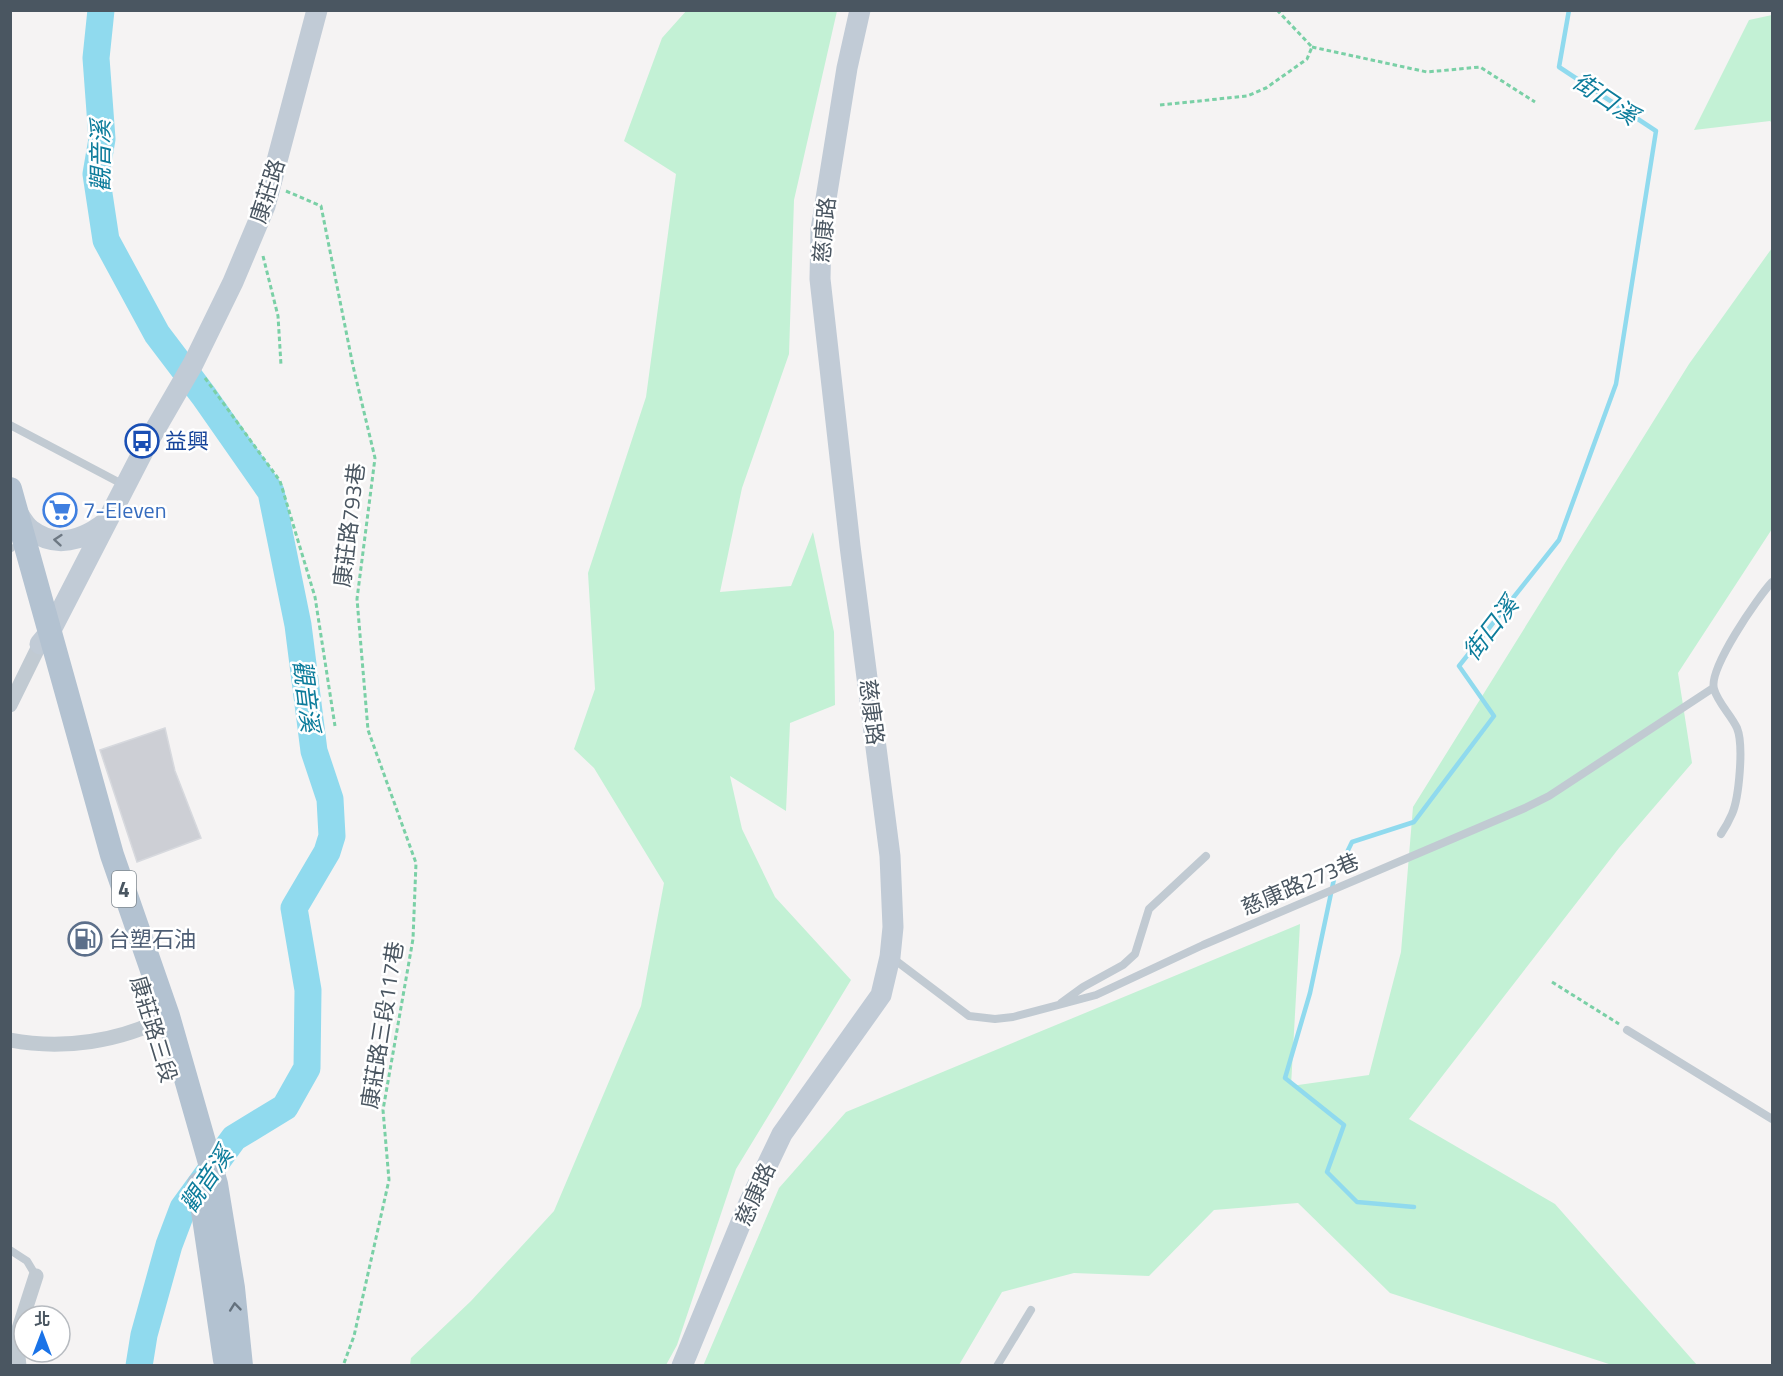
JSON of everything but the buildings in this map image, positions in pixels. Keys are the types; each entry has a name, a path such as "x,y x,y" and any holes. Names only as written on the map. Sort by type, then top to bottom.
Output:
{"main road":[{"name":"4","path":"14,500 45,638"},
{"name":"4","path":"11,547 45,638"},
{"name":"康莊路三段","path":"45,638 112,855 197,1148 200,1188 211,1204 233,1288 241,1365"},
{"name":"康莊路三段","path":"211,1204 225,1365"}],"street":[{"name":"康莊路","path":"125,486 194,363 233,282 265,206 317,10"},
{"name":"慈康路","path":"682,1365 749,1203 782,1134 881,995 890,957 893,927 890,856 850,546 820,279 821,230 847,68 860,10"},
{"path":"10,705 125,486"},
{"path":"14,500 30,530 50,540 71,541 91,534 106,523"},
{"path":"10,1040 33,1044 104,1041 161,1020"},
{"path":"19,1365 16,1338 36,1276"}],"lane":[{"path":"10,425 125,486"},
{"path":"1721,834 1733,813 1740,758 1740,738 1713,688 1714,678 1723,654 1773,582"},
{"name":"慈康路273巷","path":"890,957 969,1016 995,1019 1013,1017 1096,995 1203,945 1525,808 1549,796 1713,688"},
{"path":"1057,1005 1083,987 1123,965 1135,954 1149,909 1206,856"},
{"path":"1627,1030 1773,1119"},
{"path":"10,1250 27,1262 36,1276"},
{"path":"997,1365 1031,1310"}],"path":[{"path":"1277,10 1312,47 1427,72 1480,67 1535,102"},
{"path":"1160,105 1247,96 1266,88 1307,59 1312,47"},
{"name":"康莊路793巷","path":"271,184 321,206 353,366 375,458 357,599 368,730 416,863"},
{"path":"256,228 278,316 281,365"},
{"path":"194,363 280,481 315,597 335,726"},
{"name":"康莊路三段117巷","path":"343,1365 354,1336 389,1180 383,1110 412,939 416,863"},
{"path":"1552,982 1627,1030"}],"green space":[{"path":"687,10 837,11 794,200 789,354 742,488 720,592 791,586 813,532 834,632 835,705 790,723 786,811 730,776 742,829 775,897 851,980 736,1169 677,1345 666,1365 410,1365 411,1358 471,1301 554,1211 641,1006 664,883 594,768 574,749 595,689 588,573 646,397 676,174 624,141 662,38"},
{"path":"1772,15 1772,123 1770,121 1694,130 1749,20"},
{"path":"1772,248 1772,529 1678,673 1692,763 1619,848 1409,1119 1555,1204 1697,1365 1612,1365 1390,1293 1298,1203 1214,1210 1149,1276 1074,1273 1002,1292 959,1365 703,1366 779,1188 846,1112 1300,924 1291,1086 1369,1075 1401,952 1413,807 1689,364"}],"waterway":[{"name":"觀音溪","path":"101,10 96,58 102,139 96,174 106,240 157,334 204,396 271,492 298,625 314,751 330,799 332,836 327,852 294,908 308,990 307,1068 285,1107 234,1138 183,1208 169,1245 144,1335 139,1366"},
{"name":"街口溪","path":"1414,1207 1357,1202 1327,1172 1344,1125 1285,1078 1310,993 1334,879 1352,842 1414,822 1494,716 1459,666 1559,540 1616,384 1656,131 1559,67 1569,10"}],"place":[{"name":"益興","path":"142,441"},
{"name":"7-Eleven","path":"60,510"},
{"name":"台塑石油","path":"85,939"}]}
